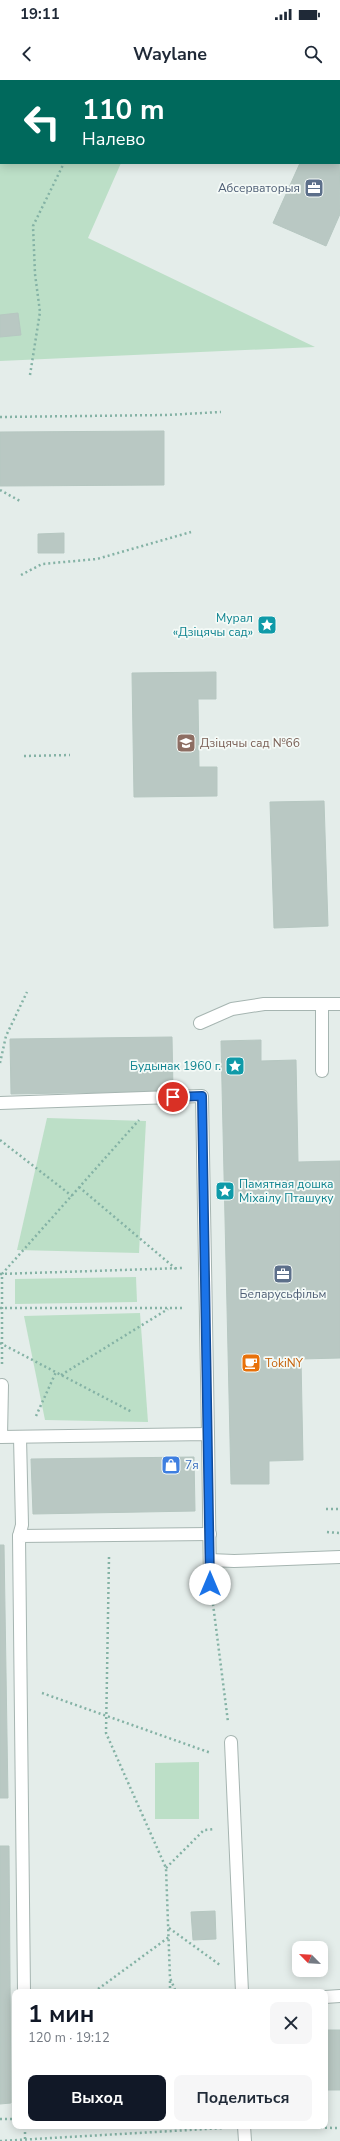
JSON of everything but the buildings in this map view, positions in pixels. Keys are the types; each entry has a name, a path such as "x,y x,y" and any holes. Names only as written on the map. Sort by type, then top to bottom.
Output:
{"lane":[{"path":"200,1023 232,1009 264,1004 340,1004"},
{"path":"322,1005 322,1071"},
{"path":"0,1103 202,1096 210,1584"},
{"path":"2,1385 1,1437 208,1434"},
{"path":"20,1437 22,1525 19,1536 24,1989"},
{"path":"19,1536 210,1534"},
{"path":"210,1560 234,1561 340,1557"},
{"path":"231,1742 242,1987"},
{"path":"328,1997 340,1996"},
{"path":"244,2129 244,2141"}],"path":[{"path":"30,375 40,312 35,274 33,226 64,164"},
{"path":"0,417 166,415 221,412"},
{"path":"0,490 20,501"},
{"path":"21,575 42,564 97,559 191,532"},
{"path":"24,756 70,755"},
{"path":"0,1063 6,1036 27,992"},
{"path":"2,1385 1,1274 159,1097"},
{"path":"0,1140 72,1196"},
{"path":"79,1187 176,1269"},
{"path":"1,1274 205,1268"},
{"path":"1,1308 206,1308"},
{"path":"61,1375 169,1308"},
{"path":"1,1344 135,1414"},
{"path":"326,1509 340,1509"},
{"path":"327,1532 340,1533"},
{"path":"110,1535 105,1716 106,1733 166,1868 170,1989"},
{"path":"210,1584 231,1742"},
{"path":"21,1686 232,1761"},
{"path":"166,1868 204,1830"},
{"path":"168,1928 242,1987"},
{"path":"98,1989 169,1937"},
{"path":"170,1978 175,1989"},
{"path":"0,2120 12,2119"},
{"path":"328,2128 340,2128"},
{"path":"25,2129 25,2139"},
{"path":"0,2141 193,2129"}],"green space":[{"path":"0,164 121,164 88,238 315,347 0,361"},
{"path":"47,1118 146,1121 139,1253 17,1250"},
{"path":"136,1277 137,1302 15,1304 15,1279"},
{"path":"140,1313 148,1422 45,1420 24,1316"},
{"path":"199,1762 199,1819 155,1819 155,1763"}],"place":[{"name":"Абсерваторыя","path":"314,188"},
{"name":"Мурал «Дзіцячы сад»","path":"267,625"},
{"name":"Дзіцячы сад №66","path":"186,743"},
{"name":"Будынак 1960 г.","path":"235,1066"},
{"name":"Памятная дошка Міхаілу Пташуку","path":"225,1191"},
{"name":"Беларусьфільм","path":"283,1274"},
{"name":"TokiNY","path":"251,1363"},
{"name":"7я","path":"171,1465"}],"route":[{"path":"173,1097 202,1096 210,1584"}]}
